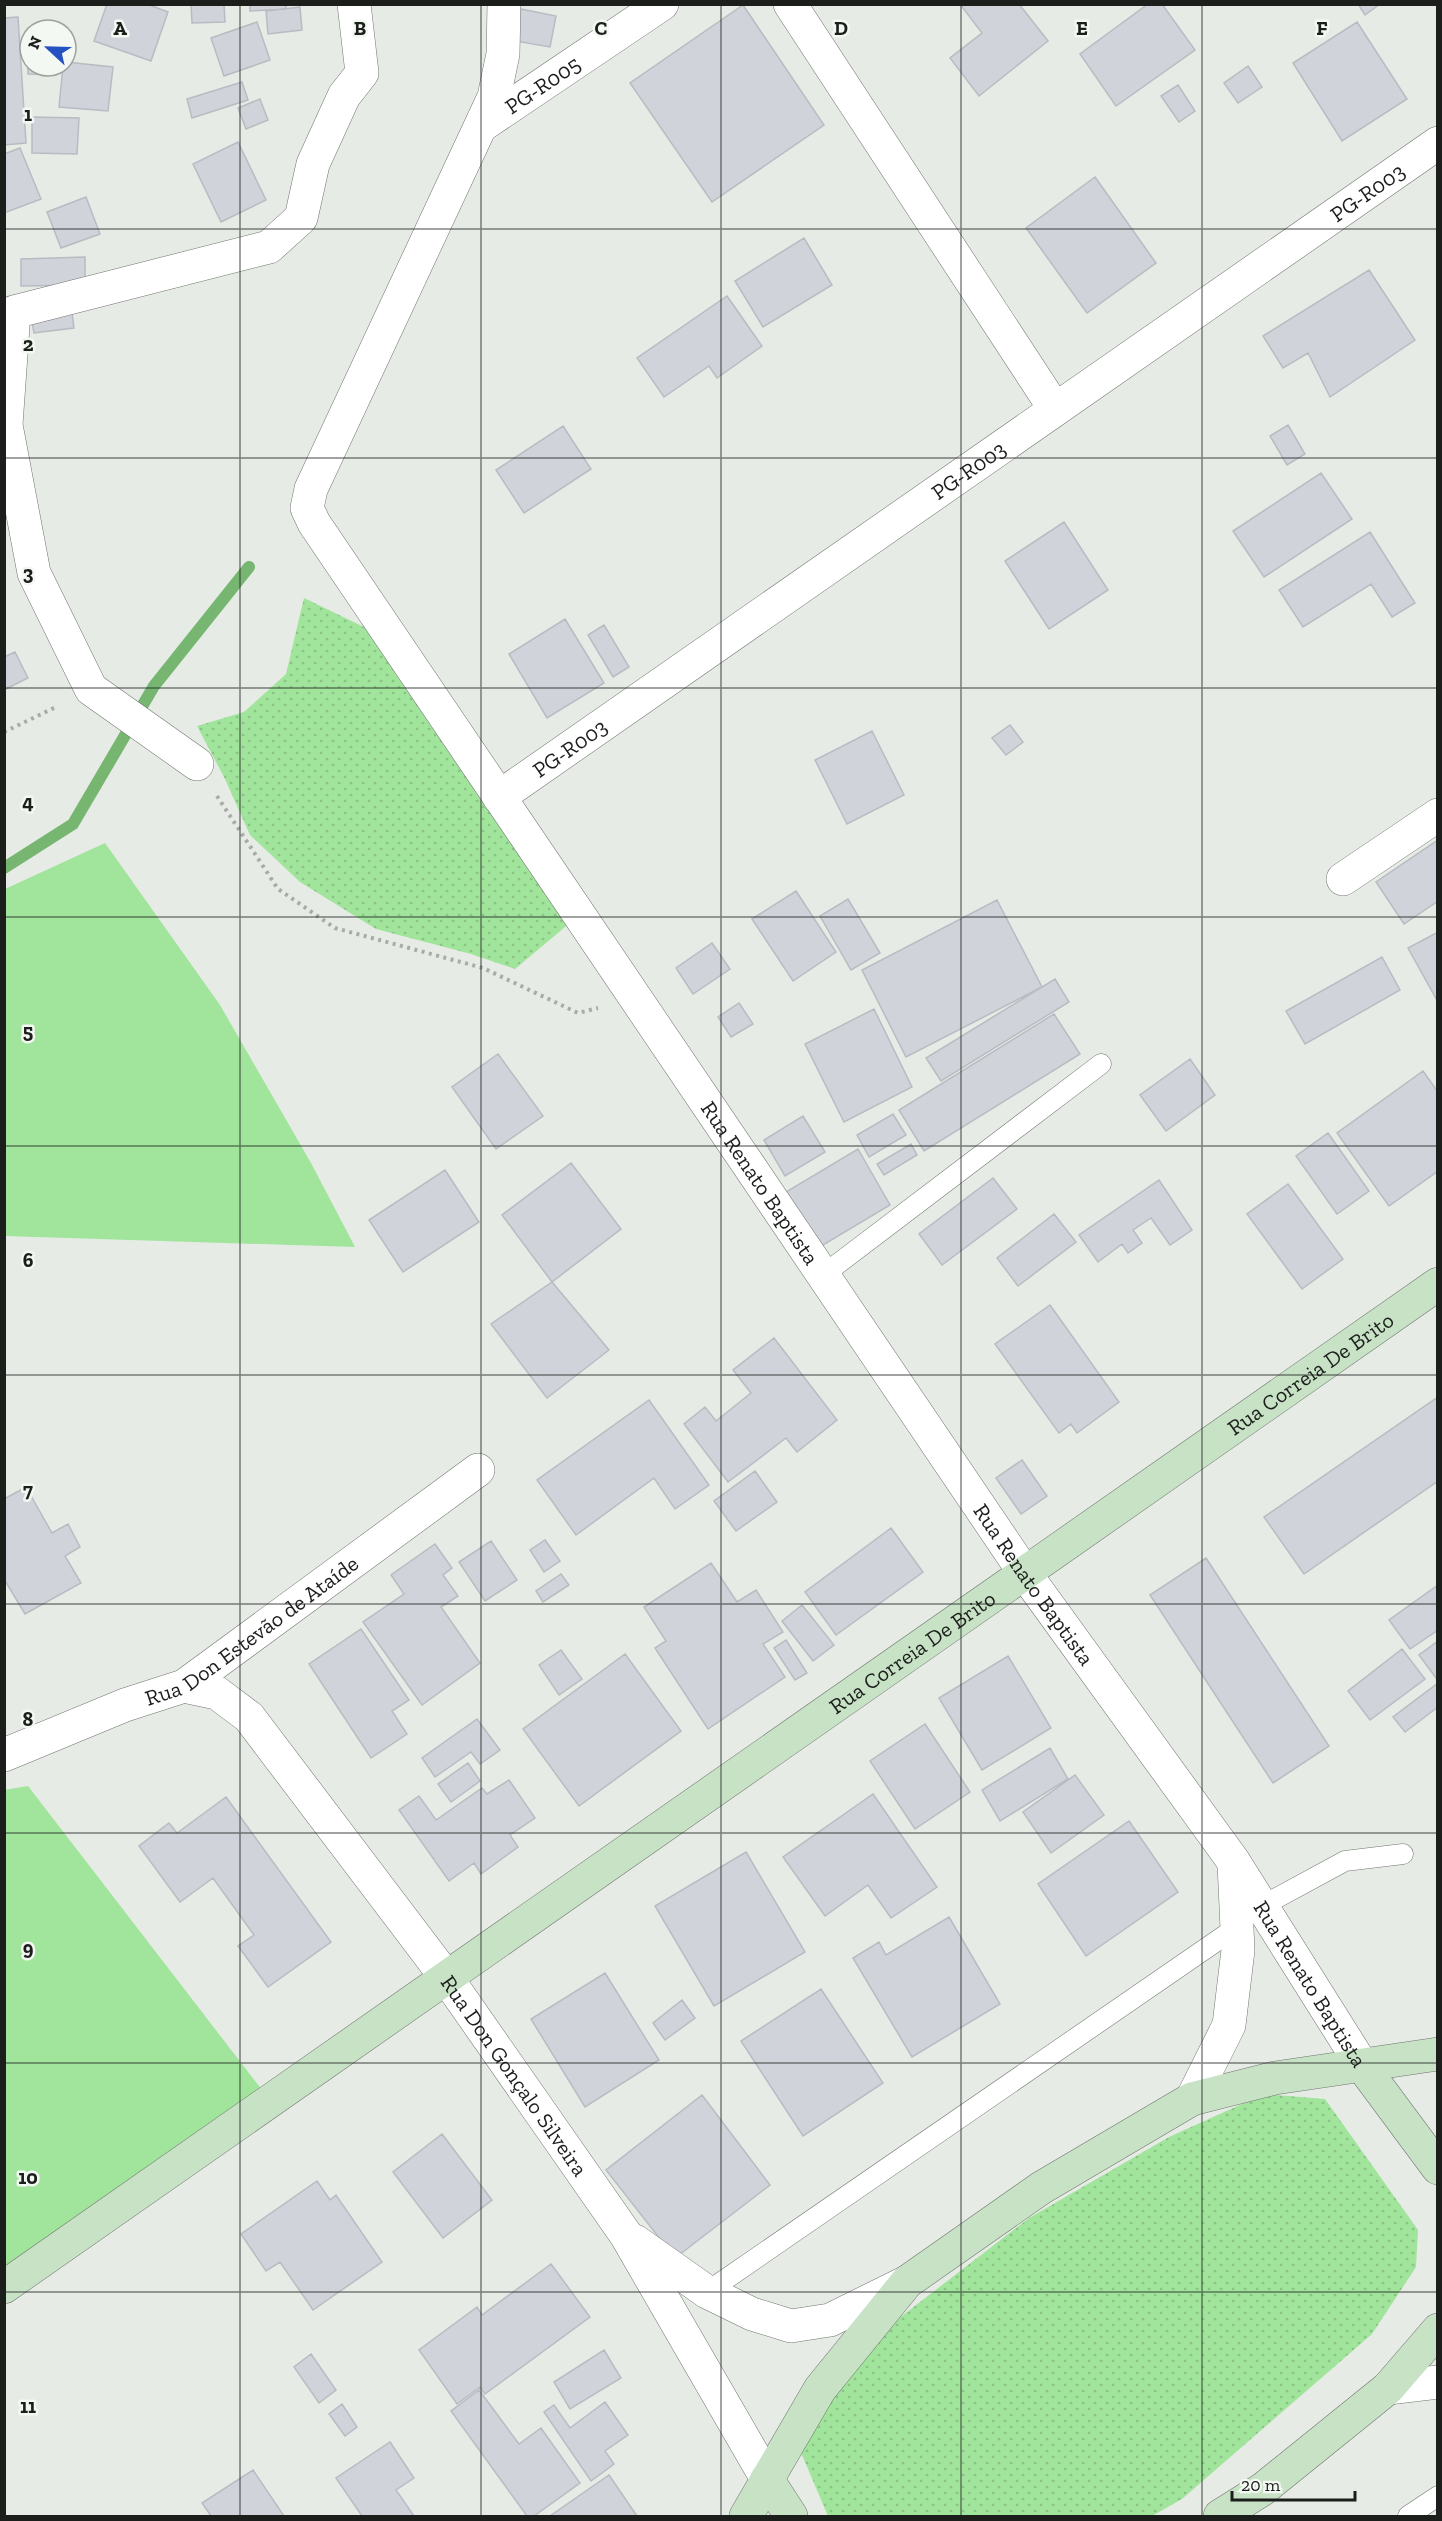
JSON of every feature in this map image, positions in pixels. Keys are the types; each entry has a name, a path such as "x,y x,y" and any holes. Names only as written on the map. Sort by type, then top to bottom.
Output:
{"street":[{"path":"197,765 91,689 34,573 6,425 14,312 269,247 302,218 313,164 344,96 362,72 354,4"},
{"path":"481,126 500,76 504,4"},
{"name":"PG-R005","path":"481,126 662,4"},
{"path":"790,4 1055,409"},
{"name":"Rua Renato Baptista","path":"481,126 311,489 307,508 314,523 1026,1575 1234,1862 1363,2067 1437,2168"},
{"name":"PG-R003","path":"499,797 1437,143"},
{"path":"1343,879 1437,815"},
{"name":"Rua Correia De Brito","path":"4,2287 1026,1575 1437,1284"},
{"name":"Rua Don Estevão de Ataíde","path":"4,1755 125,1705 184,1686 478,1470"},
{"name":"Rua Don Gonçalo Silveira","path":"184,1686 217,1693 249,1717 446,1977 626,2235 791,2517"},
{"path":"1192,2099 1229,2025 1238,1950 1234,1862"},
{"path":"626,2235 707,2292 752,2314 791,2326 830,2320 907,2282 1041,2188 1192,2099 1275,2078 1363,2067 1437,2054"},
{"path":"747,2517 820,2389 907,2282"},
{"path":"1220,2517 1263,2489 1388,2388 1437,2330"},
{"path":"1388,2388 1437,2382"}],"lane":[{"path":"823,1275 1101,1064"},
{"path":"1262,1906 1345,1861 1403,1854"},
{"path":"707,2292 1237,1927"},
{"path":"1408,2517 1437,2496"}],"path":[{"path":"4,732 91,689"},
{"path":"197,765 278,889 335,928 483,968 578,1013 634,997"}],"green space":[{"path":"304,598 399,644 571,922 515,969 471,954 376,929 300,882 250,835 225,779 197,726 244,712 286,674"},
{"path":"105,843 220,1005 311,1163 355,1247 5,1236 5,889"},
{"path":"28,1786 262,2090 5,2270 4,1790"},
{"path":"1264,2094 1325,2099 1418,2230 1416,2267 1372,2334 1182,2499 1152,2516 828,2516 796,2441 872,2339 1029,2218 1169,2137"}],"building":[{"path":"107,4 147,4 168,12 151,61 94,41"},
{"path":"191,4 224,4 225,22 192,23"},
{"path":"250,4 286,4 286,9 250,11"},
{"path":"960,4 1019,4 1048,41 979,96 950,58 982,33"},
{"path":"1148,4 1162,4 1195,50 1116,106 1080,54"},
{"path":"1358,4 1380,4 1365,15"},
{"path":"743,5 824,125 712,202 630,83"},
{"path":"300,7 302,30 268,34 266,11"},
{"path":"521,9 556,16 550,47 515,41"},
{"path":"18,17 18,78 22,78 26,143 4,145 4,18"},
{"path":"257,22 270,60 224,76 211,38"},
{"path":"1357,22 1407,99 1342,141 1293,63"},
{"path":"78,63 113,67 108,111 59,107 62,78 78,78"},
{"path":"1248,66 1262,87 1238,103 1224,83"},
{"path":"242,82 248,100 192,118 187,99"},
{"path":"1178,85 1195,111 1179,122 1161,96"},
{"path":"260,99 268,120 246,129 238,108"},
{"path":"32,117 79,118 77,154 32,153"},
{"path":"238,142 266,200 221,222 193,164"},
{"path":"20,148 41,199 4,213 4,154"},
{"path":"1095,177 1156,263 1087,313 1026,228"},
{"path":"86,197 100,234 61,248 47,212"},
{"path":"804,238 832,285 763,327 735,281"},
{"path":"85,257 85,285 21,286 21,259"},
{"path":"1369,270 1415,340 1330,397 1308,353 1283,368 1263,336"},
{"path":"727,296 762,346 717,378 709,366 664,397 637,358"},
{"path":"71,305 74,328 34,333 30,311"},
{"path":"1288,425 1305,454 1287,465 1270,436"},
{"path":"563,426 591,469 524,513 496,470"},
{"path":"1321,473 1352,519 1264,577 1233,531"},
{"path":"1064,522 1108,590 1049,629 1005,561"},
{"path":"1370,532 1415,603 1392,617 1371,584 1303,627 1279,590"},
{"path":"565,619 604,683 547,718 509,654"},
{"path":"604,625 629,667 613,677 588,635"},
{"path":"15,652 28,678 4,690 4,657"},
{"path":"1010,725 1023,742 1006,755 992,738"},
{"path":"872,731 904,795 847,824 815,760"},
{"path":"1438,840 1438,901 1404,924 1376,882"},
{"path":"796,891 836,952 793,981 752,919"},
{"path":"848,899 880,953 851,970 820,916"},
{"path":"997,900 1042,987 906,1057 862,970"},
{"path":"1438,932 1438,1002 1408,948"},
{"path":"712,943 730,969 693,994 676,968"},
{"path":"1382,957 1400,990 1305,1044 1286,1011"},
{"path":"1055,979 1069,1002 941,1081 926,1058"},
{"path":"739,1003 753,1024 731,1037 718,1017"},
{"path":"874,1009 912,1087 844,1122 805,1044"},
{"path":"1054,1014 1080,1054 924,1151 899,1110"},
{"path":"498,1054 543,1116 496,1149 452,1087"},
{"path":"1190,1059 1215,1095 1166,1131 1140,1095"},
{"path":"1423,1071 1438,1092 1438,1171 1389,1206 1337,1133"},
{"path":"893,1114 906,1135 869,1157 857,1135"},
{"path":"803,1116 825,1152 785,1176 764,1140"},
{"path":"1328,1133 1369,1191 1337,1214 1296,1156"},
{"path":"911,1144 917,1155 884,1175 877,1164"},
{"path":"858,1149 890,1205 818,1248 786,1192"},
{"path":"571,1163 621,1229 552,1282 502,1215"},
{"path":"445,1170 479,1222 403,1272 369,1220"},
{"path":"993,1178 1017,1209 942,1265 919,1234"},
{"path":"1159,1180 1192,1230 1170,1245 1151,1218 1133,1230 1142,1243 1128,1253 1122,1244 1098,1262 1079,1235"},
{"path":"1288,1184 1343,1259 1302,1289 1247,1214"},
{"path":"1054,1214 1076,1242 1018,1286 997,1258"},
{"path":"552,1282 609,1350 547,1398 491,1324"},
{"path":"1050,1305 1119,1402 1077,1433 1071,1424 1059,1433 995,1344"},
{"path":"774,1338 837,1420 797,1452 786,1438 728,1482 684,1424 705,1407 716,1421 751,1393 733,1370"},
{"path":"1438,1397 1438,1481 1304,1574 1264,1517"},
{"path":"649,1400 709,1485 675,1509 654,1478 576,1535 537,1480"},
{"path":"1022,1460 1047,1496 1021,1514 996,1478"},
{"path":"755,1471 777,1502 736,1531 714,1501"},
{"path":"26,1487 52,1533 68,1524 80,1547 65,1556 81,1583 25,1614 4,1579 4,1499"},
{"path":"891,1528 923,1572 836,1635 805,1592"},
{"path":"545,1540 560,1561 544,1572 530,1550"},
{"path":"491,1541 517,1580 485,1601 459,1562"},
{"path":"435,1544 452,1568 443,1575 458,1596 441,1607 480,1663 422,1705 363,1622 404,1594 391,1575"},
{"path":"1206,1558 1329,1746 1273,1783 1150,1595"},
{"path":"711,1563 737,1602 756,1590 783,1632 763,1644 785,1677 708,1729 655,1648 666,1641 644,1607"},
{"path":"561,1574 569,1585 543,1602 536,1591"},
{"path":"1438,1585 1438,1630 1410,1649 1389,1620"},
{"path":"802,1605 834,1645 813,1661 782,1621"},
{"path":"361,1629 409,1700 392,1711 407,1734 371,1758 309,1664"},
{"path":"786,1640 807,1673 795,1680 774,1648"},
{"path":"1438,1641 1438,1677 1436,1678 1419,1655"},
{"path":"1402,1649 1425,1679 1370,1720 1348,1691"},
{"path":"561,1650 582,1679 559,1695 539,1665"},
{"path":"625,1654 681,1731 579,1806 523,1729"},
{"path":"1008,1656 1051,1728 982,1770 939,1698"},
{"path":"1438,1683 1438,1707 1405,1732 1393,1717"},
{"path":"477,1719 500,1750 480,1764 471,1752 435,1777 422,1758"},
{"path":"925,1724 970,1792 915,1829 870,1761"},
{"path":"1050,1748 1068,1779 1000,1821 982,1790"},
{"path":"468,1763 480,1781 451,1802 438,1784"},
{"path":"1075,1775 1104,1815 1051,1853 1023,1812"},
{"path":"509,1780 535,1818 510,1835 518,1847 481,1874 474,1863 449,1881 399,1810 419,1796 436,1820 482,1788 487,1794"},
{"path":"873,1794 937,1887 891,1918 868,1885 825,1916 783,1857"},
{"path":"226,1797 331,1942 268,1987 238,1946 254,1935 213,1878 180,1902 139,1846 169,1823 177,1833"},
{"path":"1129,1821 1178,1892 1086,1956 1038,1884"},
{"path":"746,1852 805,1952 714,2006 655,1906"},
{"path":"949,1917 1000,2004 912,2057 853,1958 879,1942 886,1955"},
{"path":"605,1973 659,2060 585,2107 531,2019"},
{"path":"821,1989 883,2083 803,2136 741,2041"},
{"path":"682,2000 695,2018 665,2040 653,2023"},
{"path":"702,2095 770,2185 675,2258 606,2170"},
{"path":"442,2134 492,2200 443,2238 393,2172"},
{"path":"317,2181 330,2200 336,2195 382,2262 313,2310 280,2262 266,2271 241,2234"},
{"path":"551,2264 590,2317 485,2394 480,2387 457,2404 419,2350 477,2307 482,2315"},
{"path":"604,2350 621,2378 570,2409 554,2382"},
{"path":"311,2354 336,2390 319,2403 294,2367"},
{"path":"479,2390 519,2444 541,2428 580,2483 534,2516 527,2516 451,2411"},
{"path":"605,2402 628,2435 605,2451 614,2464 591,2481 544,2412 554,2405 570,2428"},
{"path":"342,2404 357,2427 345,2436 329,2414"},
{"path":"390,2442 414,2478 396,2490 414,2516 362,2516 336,2478"},
{"path":"253,2470 284,2516 211,2516 202,2503"},
{"path":"609,2475 637,2516 550,2516"}],"waterway":[{"path":"4,868 73,824 154,686 249,567"}]}
